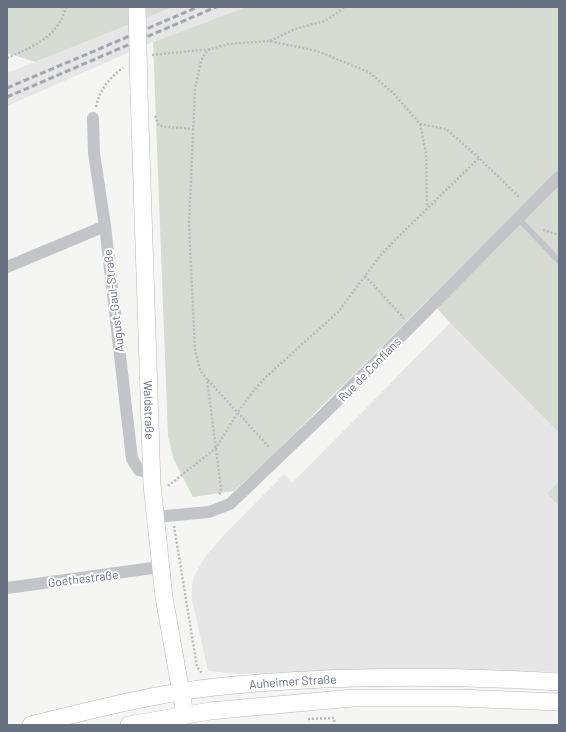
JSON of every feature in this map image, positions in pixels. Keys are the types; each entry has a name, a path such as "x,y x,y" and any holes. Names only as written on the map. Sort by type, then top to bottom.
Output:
{"main road":[{"name":"Waldstraße","path":"137,7 151,473 164,516 160,567 186,720"},
{"name":"Auheimer Straße","path":"32,725 114,705 215,687 331,679 403,678 559,682"},
{"name":"Auheimer Straße","path":"129,725 186,720 276,704 360,698 457,698 559,702"}],"street":[{"name":"August-Gaul-Straße","path":"93,118 94,153 105,226 132,459 139,470 151,473"},
{"name":"Rue de Conflans","path":"164,516 216,510 230,504 279,458 559,178"},
{"path":"7,267 105,226"},
{"name":"Goethestraße","path":"7,588 160,567"}],"lane":[{"path":"518,218 559,261"}],"path":[{"path":"7,58 34,46 48,36 58,26 66,7"},
{"path":"269,41 295,29 325,21 345,7"},
{"path":"279,458 207,379 200,370 195,351 189,224 193,129 198,72 205,53 219,46 269,41 317,51 369,72 394,94 420,124 426,153 427,208"},
{"path":"154,112 159,126 193,129"},
{"path":"420,124 446,129 479,158 529,207"},
{"path":"168,486 216,448 238,412 267,376 338,312 394,241 479,158"},
{"path":"365,276 411,326"},
{"path":"207,379 221,489 216,510"},
{"path":"164,516 195,658"}],"shaded area":[{"path":"7,7 173,7 35,62 7,53"},
{"path":"173,7 246,7 153,42 7,106 7,73"},
{"path":"246,7 559,7 559,433 450,323 429,299 275,453 234,491 193,497 174,460 168,437 153,42"},
{"path":"450,323 559,433 559,481 547,494 559,506 559,672 403,669 239,674 208,671 192,600 192,585 194,576 205,557 223,536 284,474 292,483"},
{"path":"559,481 559,506 547,494"}],"railway":[{"path":"7,88 198,7"},
{"path":"7,97 216,7"}]}
